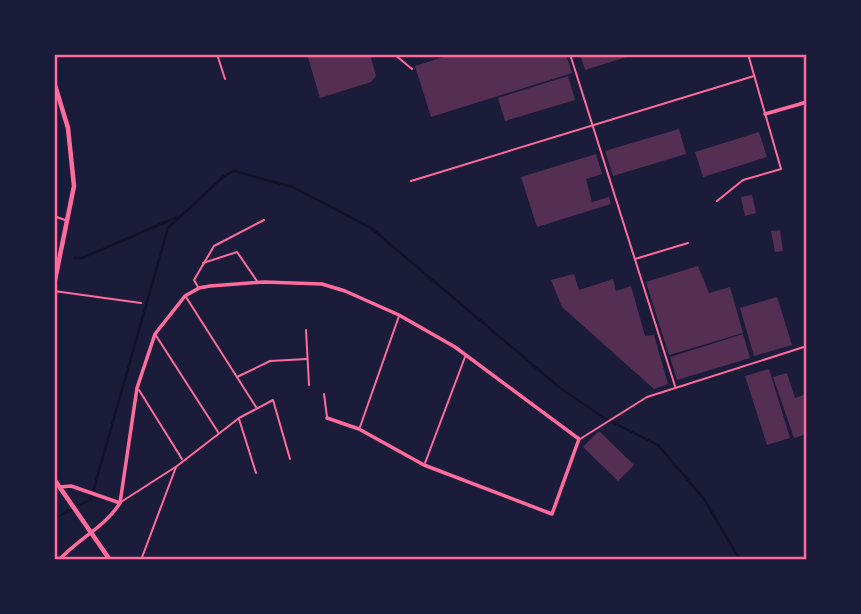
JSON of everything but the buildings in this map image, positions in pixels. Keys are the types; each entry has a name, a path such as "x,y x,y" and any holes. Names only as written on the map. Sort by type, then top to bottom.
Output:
{"street":[{"path":"54,82 68,128 74,186 54,285"},
{"path":"765,114 807,102"},
{"path":"59,560 76,540 111,517 120,503 137,388 155,334 185,296 199,288 258,282 322,284 399,315 465,356 579,439 552,514 424,466 359,429 327,418"},
{"path":"54,479 57,488 69,500 110,560"},
{"path":"57,488 82,490 120,503"}],"lane":[{"path":"217,54 225,79"},
{"path":"394,54 412,69"},
{"path":"570,54 590,125 675,386"},
{"path":"717,201 743,180 781,169 747,54"},
{"path":"411,181 754,76"},
{"path":"54,216 69,221"},
{"path":"199,288 194,280 214,246 264,220"},
{"path":"634,259 688,243"},
{"path":"203,263 237,252 258,282"},
{"path":"54,291 141,303"},
{"path":"185,296 256,407"},
{"path":"359,429 399,315"},
{"path":"306,330 309,385"},
{"path":"155,334 218,433"},
{"path":"579,439 648,397 675,386 807,346"},
{"path":"424,466 465,356"},
{"path":"236,378 270,361 307,359"},
{"path":"137,388 183,460"},
{"path":"324,394 327,418"},
{"path":"120,503 177,466 239,418 273,400 290,460"},
{"path":"239,418 256,473"},
{"path":"141,560 177,466"}],"waterway":[{"path":"54,519 91,499 168,228 224,176 234,171 293,187 371,228 560,388 606,419 658,445 704,499 740,560"},
{"path":"74,258 82,258 177,217"}]}
